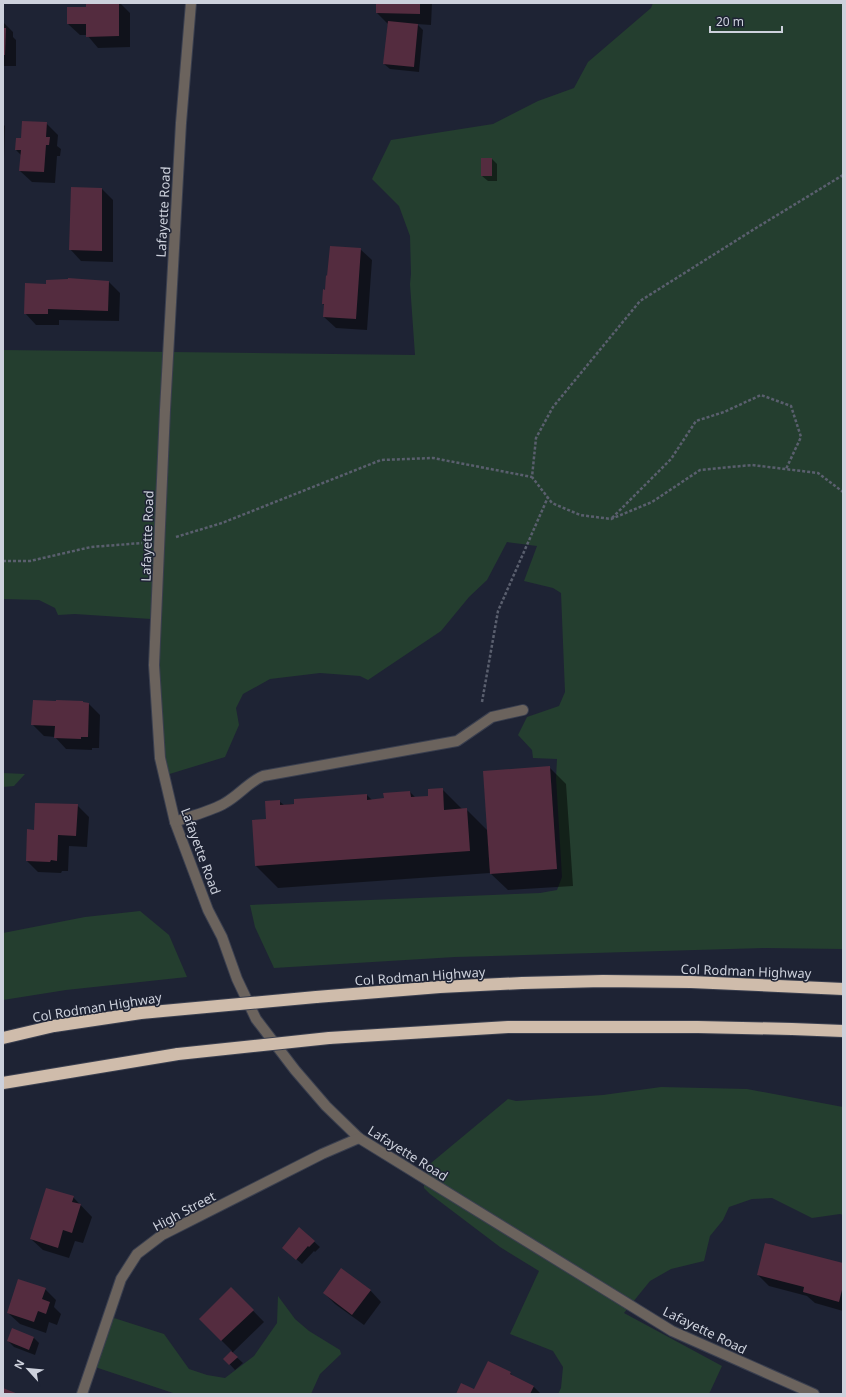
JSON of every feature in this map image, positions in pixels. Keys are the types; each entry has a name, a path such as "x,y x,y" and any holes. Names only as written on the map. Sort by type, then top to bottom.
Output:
{"highway":[{"name":"Col Rodman Highway","path":"3,1038 54,1026 141,1013 440,987 603,981 691,982 843,989"},
{"path":"3,1083 178,1054 329,1038 508,1027 792,1028 843,1031"}],"street":[{"name":"Lafayette Road","path":"191,3 181,131 165,402 154,665 160,758 175,822 208,910 222,937 236,978 256,1019 295,1070 313,1089 326,1106 359,1138 672,1331 814,1394"},
{"path":"175,822 223,804 239,795 254,780 263,776 457,741 492,717 523,710"},
{"name":"High Street","path":"82,1394 121,1279 138,1254 162,1235 322,1154 359,1138"}],"path":[{"path":"532,477 536,438 553,407 640,300 843,175"},
{"path":"611,519 671,459 696,421 724,412 761,395 791,406 801,437 786,469"},
{"path":"3,561 30,561 91,548 159,542 222,523 381,460 433,458 532,477 552,503 580,515 611,519 652,502 700,470 752,465 818,473 843,492"},
{"path":"478,726 487,666 498,611 548,497"}],"green space":[{"path":"653,3 843,3 843,949 765,948 455,957 274,968 255,927 250,905 540,893 557,890 562,877 556,778 557,759 533,758 532,750 518,735 527,717 559,706 565,692 561,593 553,588 524,581 537,546 507,542 487,580 469,597 441,631 368,680 360,676 320,673 270,679 243,694 236,708 239,725 225,757 163,776 151,619 75,614 58,615 55,608 39,600 3,599 3,350 415,355 410,284 410,236 399,206 372,179 391,140 493,124 538,101 574,88 588,62 651,8"},
{"path":"3,773 25,774 14,786 3,787"},
{"path":"140,911 169,935 187,977 66,990 3,1000 3,933 85,917"},
{"path":"661,1087 747,1089 843,1107 843,1215 840,1214 812,1218 772,1198 752,1199 729,1207 723,1220 710,1236 704,1261 671,1269 650,1281 624,1313 722,1366 709,1394 558,1394 561,1388 563,1367 553,1351 510,1334 539,1271 500,1247 430,1194 424,1188 424,1182 431,1163 508,1099 516,1101 603,1095"},
{"path":"278,1296 295,1319 309,1331 340,1350 341,1354 320,1374 311,1394 176,1394 95,1367 102,1340 114,1318 164,1334 189,1369 207,1375 225,1378 254,1356 277,1323"}],"building":[{"path":"86,3 119,3 119,36 86,37 86,24 67,24 67,7 86,7"},
{"path":"376,3 420,3 420,14 376,13"},
{"path":"388,21 418,24 414,67 383,64"},
{"path":"3,28 6,28 5,55 3,55"},
{"path":"22,121 47,122 46,137 50,137 49,145 46,145 44,172 19,171 21,150 15,150 16,138 21,138"},
{"path":"481,158 492,158 492,176 481,176"},
{"path":"71,187 102,188 102,251 69,250"},
{"path":"330,246 361,248 356,319 323,317 323,289 325,290"},
{"path":"68,278 109,281 108,311 48,309 48,314 24,314 25,283 46,284 46,280"},
{"path":"33,700 83,701 89,703 88,737 81,737 81,739 54,738 55,726 31,725"},
{"path":"550,766 557,869 490,874 483,771"},
{"path":"443,788 444,810 467,808 470,851 255,866 252,820 266,819 265,801 280,800 280,805 294,804 294,799 367,794 367,800 384,798 383,793 410,791 411,797 428,796 428,789"},
{"path":"35,803 78,804 76,836 58,835 57,861 26,861 27,829 34,830"},
{"path":"46,1188 74,1196 72,1202 81,1204 72,1233 63,1230 58,1248 30,1239"},
{"path":"299,1227 315,1241 309,1247 308,1246 296,1260 282,1248"},
{"path":"765,1243 843,1263 843,1286 839,1302 803,1292 804,1287 757,1275"},
{"path":"341,1268 371,1290 352,1315 323,1293"},
{"path":"18,1279 46,1288 42,1299 50,1302 46,1314 38,1311 34,1322 7,1313"},
{"path":"231,1287 254,1310 221,1341 199,1319"},
{"path":"12,1328 34,1337 29,1350 7,1341"},
{"path":"231,1351 238,1357 229,1365 223,1359"},
{"path":"488,1361 511,1372 510,1374 534,1386 530,1394 456,1394 461,1383 474,1389"},
{"path":"3,1388 18,1394 3,1394"}]}
